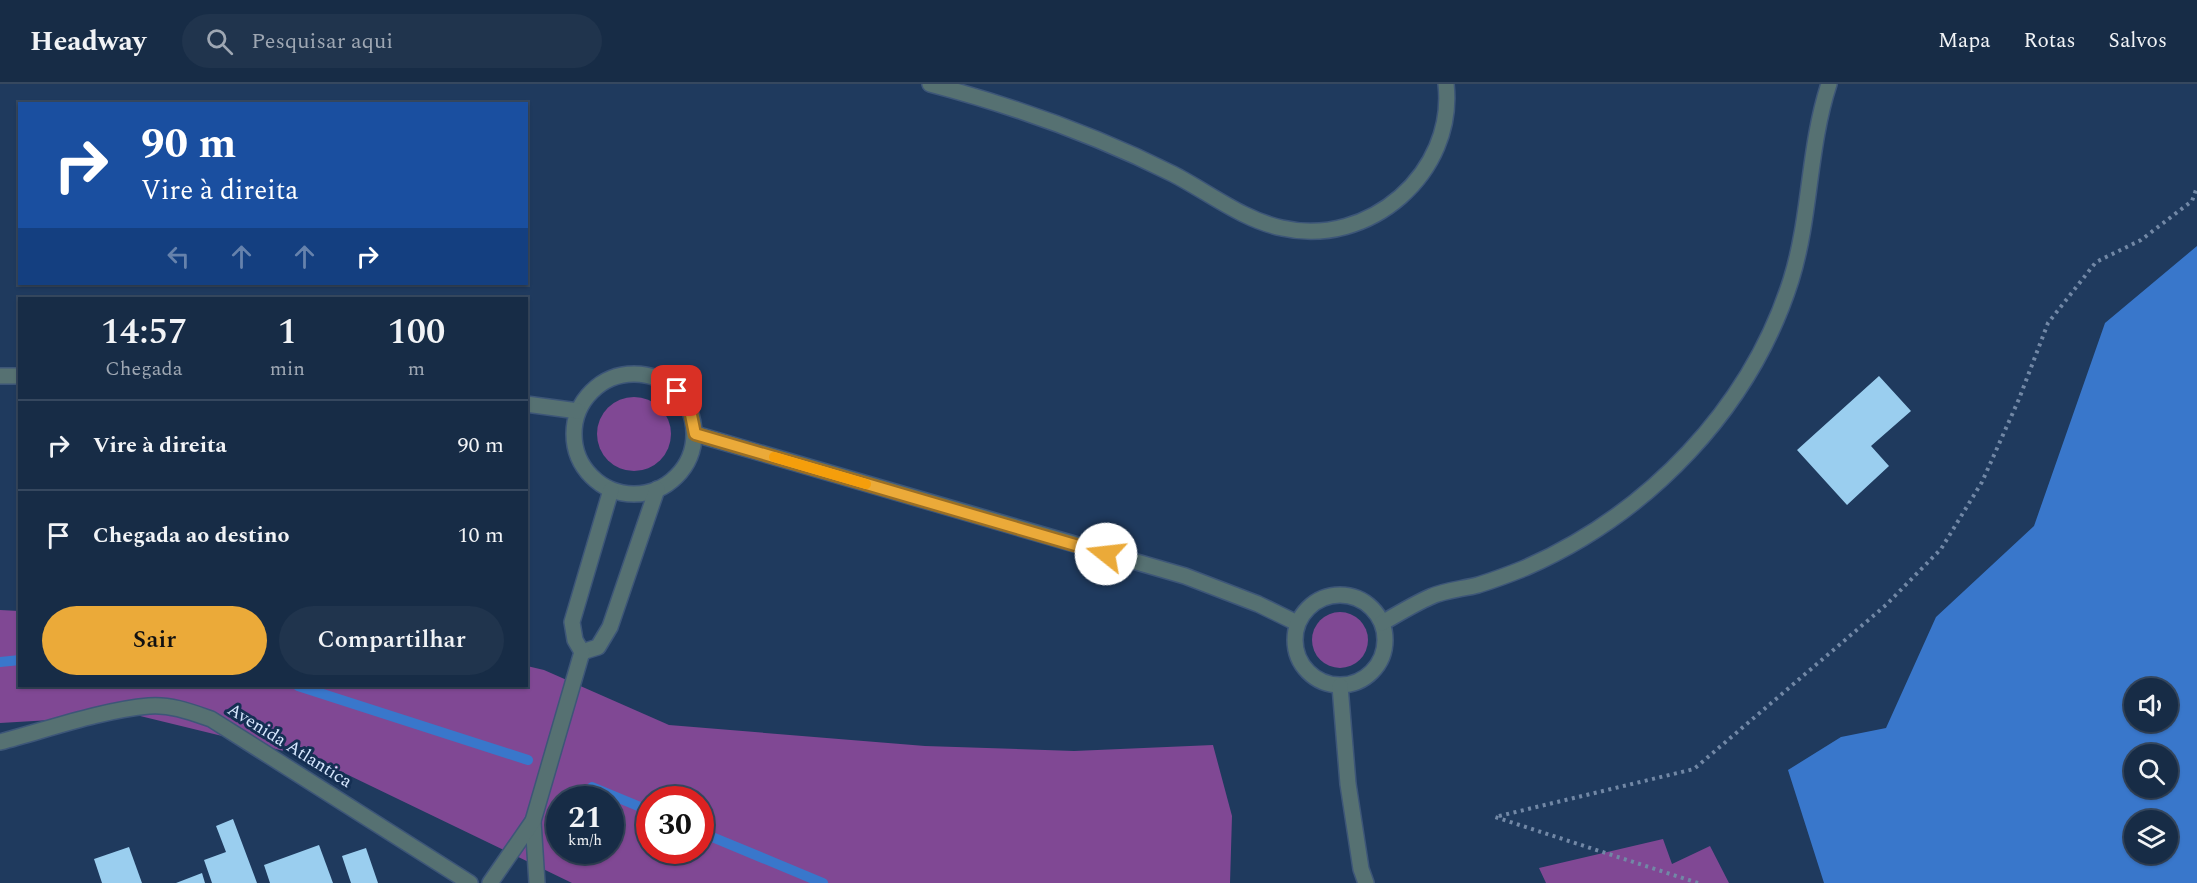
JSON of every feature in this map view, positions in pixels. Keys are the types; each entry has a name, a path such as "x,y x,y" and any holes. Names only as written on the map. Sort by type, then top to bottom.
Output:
{"street":[{"path":"930,84 977,96 1039,117 1107,144 1173,174 1258,221 1282,229 1308,231 1333,230 1357,224 1380,213 1401,198 1430,162 1440,140 1446,118 1446,84"},
{"path":"1382,623 1431,596 1479,584 1524,568 1568,547 1610,521 1645,495 1706,433 1756,360 1775,322 1791,281 1802,239 1809,178 1829,84"},
{"path":"634,374 657,378 677,391 690,410 695,434 690,456 677,477 657,489 634,494 611,490 591,477 578,457 573,434 578,411 591,391 611,378 634,374"},
{"path":"0,376 18,376"},
{"path":"528,404 578,411"},
{"path":"695,434 1185,576 1258,604 1297,623"},
{"path":"582,652 598,647 610,627 657,489"},
{"path":"490,883 533,821 582,652 575,640 572,622 611,490"},
{"path":"1339,595 1357,598 1372,608 1382,623 1386,640 1382,658 1372,673 1357,683 1340,686 1322,683 1307,673 1297,658 1293,641 1297,623 1307,608 1322,598 1339,595"},
{"path":"1340,686 1348,784 1361,869 1366,883"},
{"name":"Avenida Atlantica","path":"0,742 149,706 183,709 212,719 470,883"},
{"path":"533,821 537,883"}],"path":[{"path":"1698,883 1495,817 1694,770 1886,604 1941,549 1982,482 2019,399 2048,323 2096,262 2141,240 2192,201 2197,187"}],"shaded area":[{"path":"627,397 641,397 655,403 665,413 671,427 671,441 665,455 655,465 641,471 627,471 613,465 603,455 597,441 597,427 603,413 613,403"},
{"path":"0,610 18,611 18,687 528,687 528,666 544,670 669,725 925,746 1074,751 1213,745 1232,816 1230,883 572,883 313,758 136,715 0,723"},
{"path":"1334,612 1346,612 1360,620 1368,634 1366,651 1360,660 1346,668 1334,668 1317,656 1312,646 1312,634 1324,617"},
{"path":"1663,839 1672,864 1710,846 1729,883 1546,883 1539,868"}],"water":[{"path":"2197,246 2197,883 1824,883 1788,770 1841,737 1886,728 1936,617 2034,526 2105,323"}],"building":[{"path":"1879,376 1911,411 1871,446 1889,466 1847,505 1797,450"},
{"path":"233,819 257,883 212,883 204,860 226,852 216,826"},
{"path":"319,845 333,883 270,883 264,865"},
{"path":"129,847 142,883 102,883 94,859"},
{"path":"366,848 378,883 351,883 342,856"},
{"path":"202,873 205,883 176,883"}],"waterway":[{"path":"0,662 18,660"},
{"path":"301,687 528,760"},
{"path":"624,800 636,805"},
{"path":"714,838 823,883"}],"slow traffic":[{"path":"774,457 866,484"}],"route":[{"path":"677,391 690,410 695,434 1106,554"}]}
